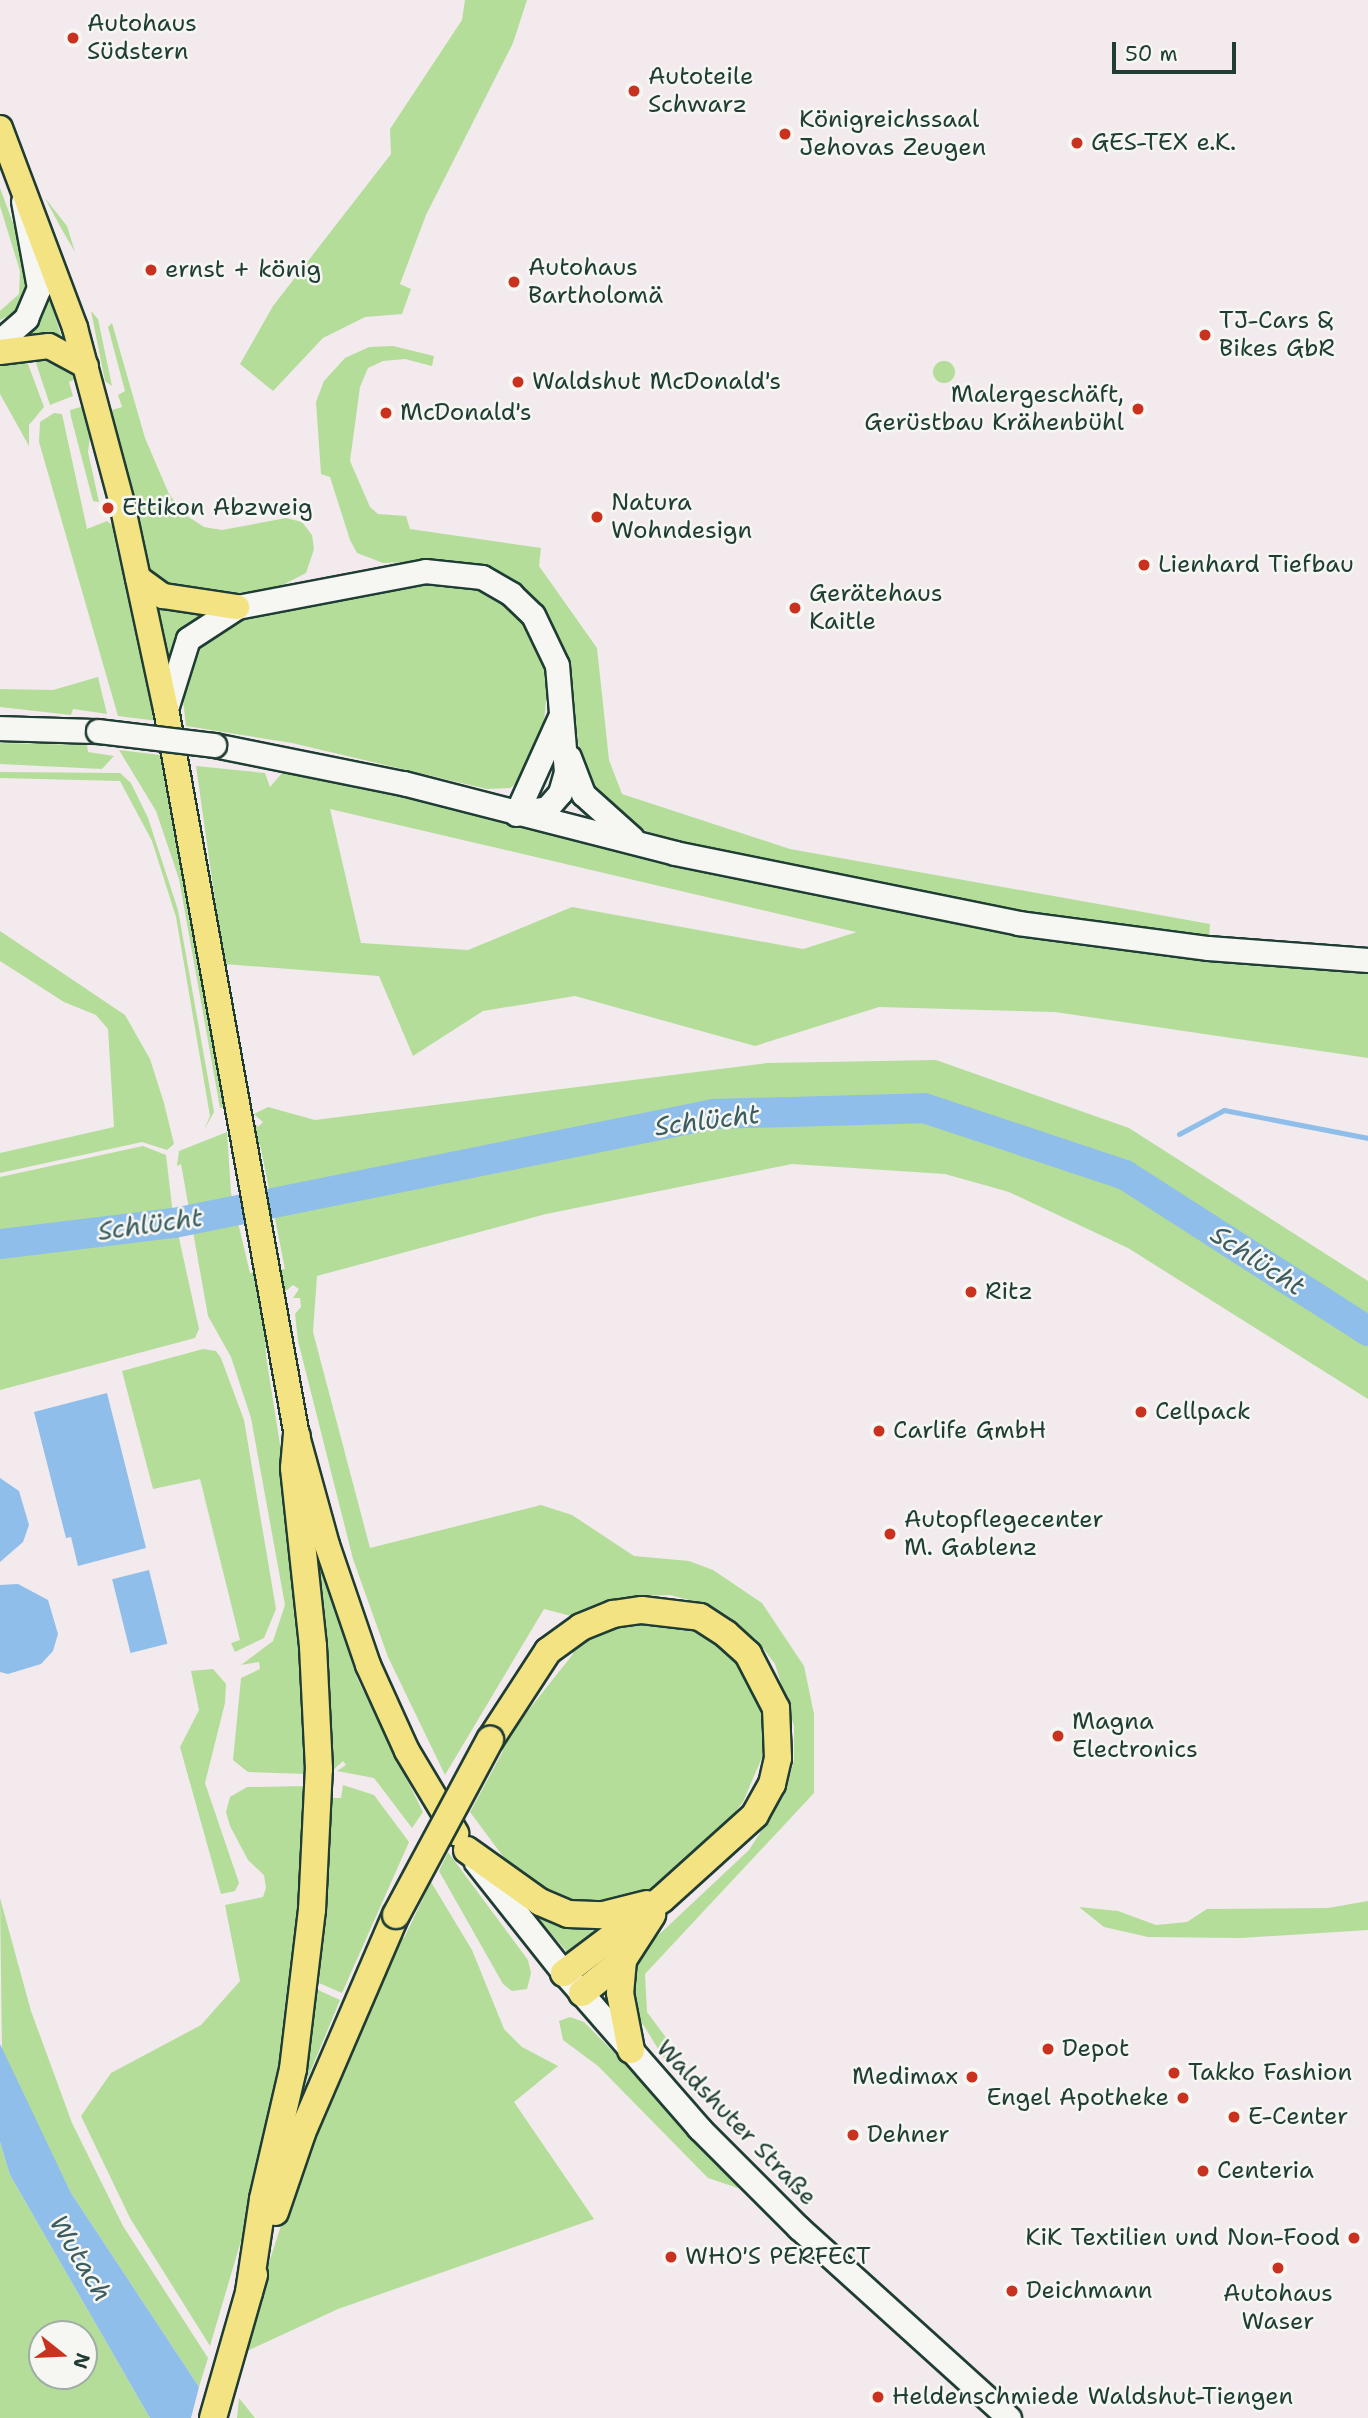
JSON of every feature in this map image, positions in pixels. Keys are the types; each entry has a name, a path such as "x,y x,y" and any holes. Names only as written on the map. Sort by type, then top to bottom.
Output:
{"highway":[{"path":"249,2292 306,1984 318,1800 313,1646 294,1468 297,1436"},
{"path":"213,2418 237,2327 302,2133 396,1915 491,1740 548,1651 581,1627 613,1614 664,1611 700,1617 741,1647 764,1678 776,1708 780,1733 772,1784 755,1815 735,1837 662,1899 564,1973"},
{"path":"461,1842 540,1902 568,1914 603,1915 662,1899"},
{"path":"582,1993 623,1960 662,1899"},
{"path":"623,1960 620,1993 631,2050"}],"main road":[{"path":"0,128 20,174 90,376 138,578 166,709 237,1120 297,1436 327,1545 368,1665 407,1751 461,1842"},
{"path":"0,341 26,318 39,288 26,231 20,174"},
{"path":"0,352 49,346 90,376"},
{"path":"138,578 163,596 237,607 425,571 482,577 511,594 533,615 550,644 557,665 560,717 567,751 583,794 597,811 640,844"},
{"path":"166,709 188,639 237,607"},
{"path":"516,814 560,717"},
{"path":"0,728 98,731 214,746 404,783 640,844 1018,923 1208,948 1368,960"},
{"path":"516,814 547,808 560,793 567,751"},
{"name":"Waldshuter Straße","path":"461,1842 564,1973 767,2197 1009,2418"}],"green space":[{"path":"465,0 527,0 513,43 426,215 400,284 411,289 402,314 365,317 323,338 273,391 240,364 273,306 391,154 390,129 462,20"},
{"path":"0,188 30,269 28,306 0,320 0,311 19,294 20,271 0,206"},
{"path":"45,198 67,226 75,252 61,228"},
{"path":"46,285 64,346 28,340 25,334"},
{"path":"91,311 98,319 112,386 105,381"},
{"path":"112,323 145,438 169,494 184,514 204,527 222,530 286,518 302,522 312,535 314,549 306,573 277,588 205,597 172,592 150,572 112,410 122,407 118,395 125,391 108,327"},
{"path":"393,346 434,356 432,366 405,359 383,361 368,368 360,387 350,461 370,507 378,514 406,516 410,529 541,548 539,566 597,648 609,760 622,794 790,849 1210,924 1209,940 1018,915 737,856 648,832 609,807 592,791 581,765 571,683 561,645 544,612 488,569 449,560 383,563 357,553 350,540 330,477 321,474 316,402 324,381 345,358 369,347"},
{"path":"25,356 44,407 29,425 29,446 0,394 0,362"},
{"path":"34,357 69,370 75,379 69,382 73,396 50,405"},
{"path":"944,361 952,364 955,372 952,380 944,383 936,380 933,372 936,364"},
{"path":"84,406 91,429 88,452 99,502 93,501 71,417 70,410"},
{"path":"54,413 62,414 87,529 107,521 112,525 118,556 124,557 158,721 118,716 39,442 40,422"},
{"path":"447,582 478,588 500,599 523,620 541,649 548,679 543,733 525,777 510,788 487,789 292,743 186,726 181,682 192,649 227,623 393,587"},
{"path":"156,602 214,611 169,665"},
{"path":"98,677 107,714 73,709 71,715 0,707 0,689 53,690"},
{"path":"0,743 87,745 88,752 114,756 102,769 0,764"},
{"path":"119,750 160,755 224,1107 220,1108 179,879 156,811"},
{"path":"196,766 265,773 270,787 283,772 368,788 673,863 1368,969 1368,1058 1055,1012 879,1007 755,1046 575,996 483,1011 413,1056 379,976 224,964","holes":["330,809 857,932 803,949 572,907 468,950 361,943"]},
{"path":"0,772 120,773 131,783 148,818 178,910 214,1112 204,1130 210,1116 176,917 152,841 120,781 0,778"},
{"path":"0,931 125,1015 150,1059 164,1103 174,1144 167,1150 142,1142 0,1173 0,1153 114,1127 108,1029 96,1015 64,1002 0,961"},
{"path":"936,1060 1129,1128 1368,1281 1368,1399 1128,1248 1009,1192 945,1174 792,1164 546,1214 317,1276 313,1332 370,1548 541,1505 572,1515 634,1556 689,1561 713,1570 762,1603 804,1666 814,1714 814,1793 645,1974 647,2012 679,2055 665,2060 631,2005 635,1965 650,1943 749,1850 785,1794 794,1760 794,1726 775,1664 757,1640 729,1618 701,1603 670,1595 636,1596 575,1617 544,1609 445,1775 388,1657 353,1559 298,1341 295,1314 301,1307 300,1298 293,1298 299,1289 293,1285 283,1293 279,1270 285,1269 260,1144 255,1146 251,1120 258,1127 263,1122 254,1114 268,1107 315,1120 767,1063"},
{"path":"227,1132 231,1193 250,1273 255,1272 265,1324 266,1356 298,1559 306,1774 248,1772 233,1760 241,1678 260,1669 259,1662 241,1665 273,1641 285,1605 251,1418 231,1357 208,1316 181,1164 177,1166 179,1151"},
{"path":"143,1146 166,1155 172,1206 199,1329 195,1338 0,1390 0,1177"},
{"path":"203,1349 216,1351 221,1358 244,1420 276,1609 264,1638 235,1652 231,1643 240,1640 200,1479 153,1489 122,1371"},
{"path":"312,1533 357,1678 423,1812 412,1828 374,1778 337,1771 346,1765 343,1761 330,1773"},
{"path":"641,1620 698,1626 743,1660 763,1706 763,1755 743,1802 725,1825 650,1891 627,1902 569,1906 514,1871 470,1812 503,1751 498,1745 514,1717 523,1717 573,1654 572,1648 617,1624"},
{"path":"213,1669 226,1684 225,1703 205,1783 239,1883 235,1891 221,1894 180,1747 199,1710 191,1671"},
{"path":"343,1785 374,1795 409,1842 342,1993 319,1983 329,1798 341,1798"},
{"path":"307,1786 296,1988 252,2203 210,2346 130,2218 81,2116 111,2073 201,2025 240,1981 225,1905 263,1897 266,1888 264,1875 248,1860 230,1826 226,1812 230,1797 247,1787"},
{"path":"448,1852 528,1960 531,1973 527,1989 512,1991 503,1984 439,1871"},
{"path":"431,1882 472,1950 504,2029 522,2047 558,2066 514,2102 594,2219 338,2309 247,2351 250,2338 246,2334 296,2179 397,1937 404,1938"},
{"path":"519,1896 629,1916 573,1959"},
{"path":"0,1898 31,2011 72,2123 123,2226 208,2358 199,2387 71,2193 2,2052"},
{"path":"1368,1901 1368,1930 1240,1938 1148,1937 1104,1927 1079,1907 1118,1911 1156,1925 1187,1922 1207,1909 1328,1908"},
{"path":"316,1989 340,2000 304,2087 301,2087"},
{"path":"570,2017 584,2022 717,2157 744,2190 708,2178 598,2066 563,2040 559,2021"},
{"path":"0,2142 10,2175 94,2320 28,2320 28,2390 98,2390 98,2328 150,2418 0,2418"},
{"path":"239,2398 255,2418 237,2418"}],"water":[{"path":"107,1393 146,1548 78,1566 71,1537 66,1538 34,1412"},
{"path":"0,1478 19,1491 29,1525 23,1542 0,1562"},
{"path":"149,1570 167,1644 131,1653 112,1579"},
{"path":"18,1584 48,1600 58,1634 53,1651 41,1664 8,1674 0,1672 0,1585"},
{"name":"Wutach","path":"0,2044 71,2193 199,2387 191,2418 150,2418 98,2328 98,2320 94,2320 10,2175 0,2142"}],"waterway":[{"name":"Schlücht","path":"0,1244 174,1223 714,1114 924,1108 1125,1175 1368,1331"},
{"path":"1179,1134 1224,1110 1368,1138"}],"place":[{"name":"Autohaus Südstern","path":"73,38"},
{"name":"Autoteile Schwarz","path":"634,91"},
{"name":"Königreichssaal Jehovas Zeugen","path":"785,134"},
{"name":"GES-TEX e.K.","path":"1077,143"},
{"name":"ernst + könig","path":"151,270"},
{"name":"Autohaus Bartholomä","path":"514,282"},
{"name":"TJ-Cars & Bikes GbR","path":"1205,335"},
{"name":"Waldshut McDonald's","path":"518,382"},
{"name":"Malergeschäft, Gerüstbau Krähenbühl","path":"1138,409"},
{"name":"McDonald's","path":"386,413"},
{"name":"Ettikon Abzweig","path":"108,508"},
{"name":"Natura Wohndesign","path":"597,517"},
{"name":"Lienhard Tiefbau","path":"1144,565"},
{"name":"Gerätehaus Kaitle","path":"795,608"},
{"name":"Ritz","path":"971,1292"},
{"name":"Cellpack","path":"1141,1412"},
{"name":"Carlife GmbH","path":"879,1431"},
{"name":"Autopflegecenter M. Gablenz","path":"890,1534"},
{"name":"Magna Electronics","path":"1058,1736"},
{"name":"Depot","path":"1048,2049"},
{"name":"Takko Fashion","path":"1174,2073"},
{"name":"Medimax","path":"972,2077"},
{"name":"Engel Apotheke","path":"1183,2098"},
{"name":"E-Center","path":"1234,2117"},
{"name":"Dehner","path":"853,2135"},
{"name":"Centeria","path":"1203,2171"},
{"name":"KiK Textilien und Non-Food","path":"1354,2238"},
{"name":"WHO'S PERFECT","path":"671,2257"},
{"name":"Autohaus Waser","path":"1278,2268"},
{"name":"Deichmann","path":"1012,2291"},
{"name":"Heldenschmiede Waldshut-Tiengen","path":"878,2397"}]}
